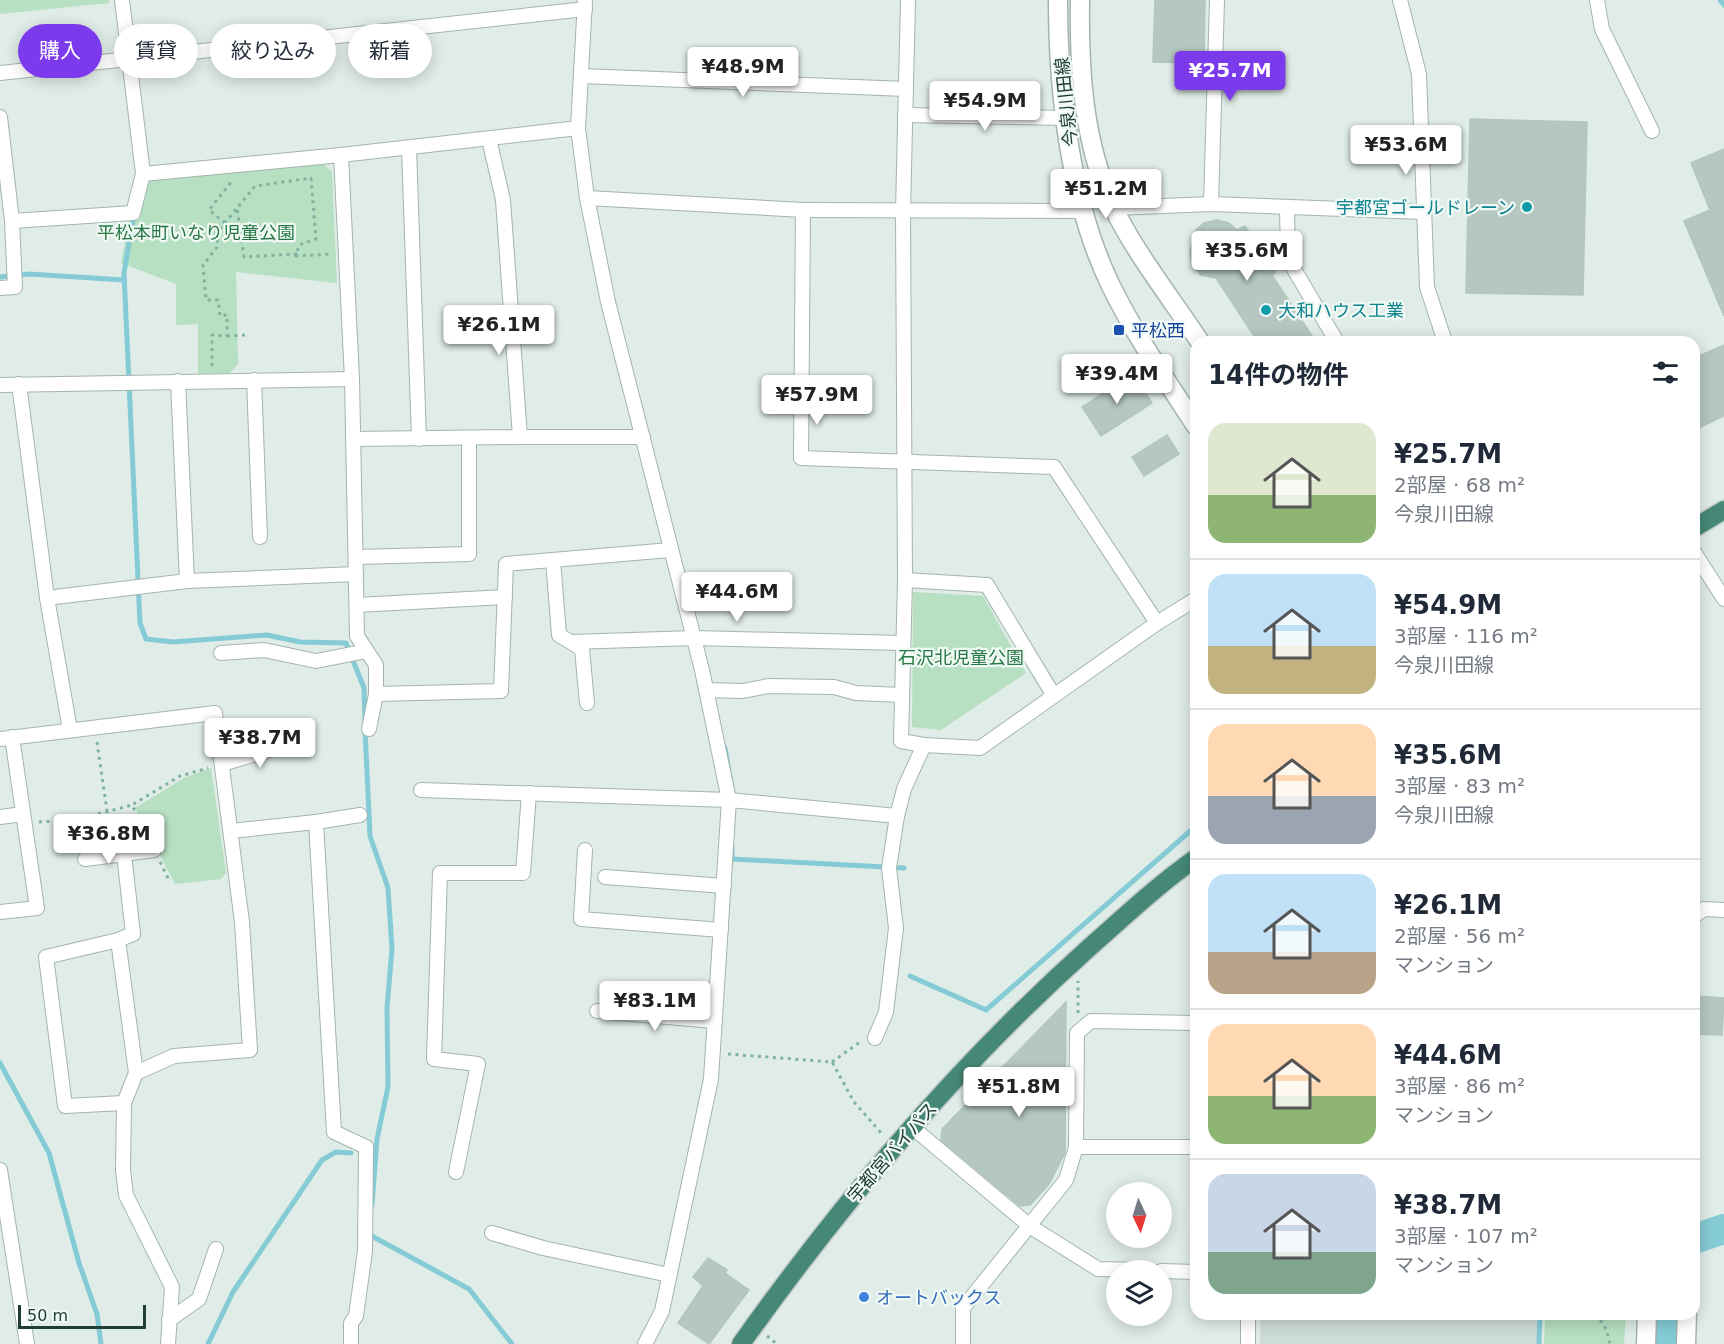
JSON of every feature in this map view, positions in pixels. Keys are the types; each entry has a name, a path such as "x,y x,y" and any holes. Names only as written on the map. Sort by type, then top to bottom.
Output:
{"highway":[{"path":"1700,524 1724,510"},
{"name":"宇都宮バイパス","path":"741,1344 818,1240 955,1078 1058,976 1190,863"}],"street":[{"path":"122,0 125,24"},
{"path":"908,0 903,211 905,580 901,741 924,745 980,748 1157,623 1190,603"},
{"name":"今泉川田線","path":"1058,0 1065,118 1085,212 1110,284 1152,360 1190,417"},
{"name":"今泉川田線","path":"1080,0 1084,108 1091,146 1114,208 1196,336"},
{"path":"1211,204 1217,0"},
{"path":"1400,0 1419,74 1427,287 1443,336"},
{"path":"1597,0 1602,29 1652,131"},
{"path":"198,50 585,4 578,128 587,198 608,302 694,638 729,800 711,1079 662,1311 645,1344"},
{"path":"0,73 114,60"},
{"path":"582,76 906,88"},
{"path":"8,229 133,213 143,174 131,78"},
{"path":"905,115 1065,118"},
{"path":"0,117 8,229 15,287 0,288"},
{"path":"143,174 409,148 578,128"},
{"path":"489,139 503,200 520,437"},
{"path":"409,148 419,439"},
{"path":"341,155 352,379 357,636 376,665 376,694 369,729"},
{"path":"587,198 803,210 1085,212"},
{"path":"1114,208 1211,204 1423,212"},
{"path":"1287,207 1288,259 1333,336"},
{"path":"803,210 801,458 1054,466 1157,623"},
{"path":"0,385 352,379"},
{"path":"254,380 260,537"},
{"path":"178,381 187,581"},
{"path":"19,384 47,598 70,730"},
{"path":"353,440 643,437"},
{"path":"356,557 469,554 469,438"},
{"path":"376,694 501,691 506,564 670,550"},
{"path":"553,560 559,634 582,649 587,703"},
{"path":"1700,561 1724,599"},
{"path":"47,598 187,581 356,574"},
{"path":"905,580 987,585 1054,696"},
{"path":"357,605 505,597"},
{"path":"570,642 694,638 903,643"},
{"path":"221,653 264,650 316,661 367,651"},
{"path":"706,690 743,691 768,686 834,687 856,693 902,694"},
{"path":"0,912 37,908 23,819 6,738 215,713 242,921 250,1050 174,1056 136,1073"},
{"path":"222,764 290,744"},
{"path":"875,1038 886,1012 896,928 889,868 897,816 903,789 924,745"},
{"path":"421,790 729,800 897,816"},
{"path":"456,1172 478,1065 434,1059 440,873 523,873 529,793"},
{"path":"231,831 360,816"},
{"path":"0,817 23,819"},
{"path":"316,822 334,1132 366,1147 364,1251 356,1316 351,1323 351,1344"},
{"path":"85,859 154,850"},
{"path":"585,850 582,919 721,930"},
{"path":"124,854 133,934 118,940 46,957 65,1106 124,1103"},
{"path":"605,877 724,886"},
{"path":"1700,912 1704,909 1724,910"},
{"path":"118,940 136,1073 124,1103 123,1170 126,1195 172,1287 168,1344"},
{"path":"597,1011 715,1021"},
{"path":"963,1344 963,1308 1031,1227 1066,1180 1076,1147 1077,1033 1091,1021 1190,1023"},
{"path":"912,1127 1031,1227 1098,1269 1106,1269"},
{"path":"1076,1147 1190,1147"},
{"path":"0,1170 27,1344"},
{"path":"492,1233 543,1248 669,1275"},
{"path":"169,1320 199,1299 216,1249"},
{"path":"1172,1271 1190,1272"},
{"path":"1248,1320 1248,1344"},
{"path":"1646,1344 1647,1320"},
{"path":"1686,1344 1687,1320"}],"path":[{"path":"227,336 227,315 220,316 218,300 206,300 203,266 218,246 216,234 255,186 311,178 316,239 298,245 297,254"},
{"path":"225,223 209,210 233,180"},
{"path":"237,208 244,257 346,253"},
{"path":"213,381 213,335 245,335"},
{"path":"94,727 107,812"},
{"path":"23,819 76,820 107,812 132,805 180,776 222,764"},
{"path":"132,805 170,882"},
{"path":"1077,1033 1078,981"},
{"path":"713,1053 832,1062 864,1040 875,1038"},
{"path":"832,1062 854,1102 883,1134 885,1158"},
{"path":"1600,1320 1606,1329 1610,1344"},
{"path":"766,1336 777,1344"}],"shaded area":[{"path":"1261,1320 1537,1320 1537,1344 1260,1344"}],"green space":[{"path":"0,0 109,0 109,3 0,14"},
{"name":"平松本町いなり児童公園","path":"323,164 332,172 337,283 236,272 238,364 230,373 198,374 198,324 176,325 176,284 121,263 129,221 139,220 149,181"},
{"name":"石沢北児童公園","path":"913,592 983,596 1026,673 941,730 912,727"},
{"path":"211,768 226,873 221,879 175,884 135,808 184,778"},
{"path":"1545,1320 1626,1320 1624,1344 1544,1344"}],"building":[{"path":"1155,0 1205,0 1204,63 1153,62"},
{"name":"宇都宮ゴールドレーン","path":"1470,119 1587,122 1583,295 1466,293"},
{"path":"1724,149 1724,316 1684,221 1710,210 1691,163"},
{"name":"大和ハウス工業","path":"1217,220 1229,223 1237,230 1245,226 1276,272 1272,275 1312,336 1254,336 1216,278 1201,275 1192,265 1190,251 1196,230 1204,223"},
{"path":"1724,345 1724,416 1700,427 1700,355"},
{"path":"1133,374 1152,403 1101,436 1082,407"},
{"path":"1167,435 1179,454 1144,476 1132,457"},
{"path":"1700,996 1724,998 1722,1035 1700,1034"},
{"path":"1066,1002 1065,1153 1049,1184 1030,1205 1020,1206 941,1140 942,1129"},
{"path":"708,1258 727,1270 725,1273 749,1290 709,1344 678,1323 703,1286 693,1277"}],"waterway":[{"path":"1720,0 1724,5"},
{"path":"133,220 124,273 140,623 146,639 173,642 267,635 300,642 346,643 364,688 365,721"},
{"path":"0,277 29,274 124,280"},
{"path":"365,730 370,836 388,888 392,949 387,1008 388,1087 377,1139 372,1205"},
{"path":"725,748 732,789"},
{"path":"910,976 986,1010 1190,831"},
{"path":"732,846 732,859 904,868"},
{"path":"0,1063 49,1153 79,1263 97,1314 101,1344"},
{"path":"208,1344 233,1292 322,1160 336,1152 351,1153"},
{"path":"1700,1237 1724,1229"},
{"path":"370,1235 469,1289 512,1344"},
{"path":"1539,1344 1540,1320"},
{"path":"1662,1344 1663,1320"}],"place":[{"name":"宇都宮ゴールドレーン","path":"1527,207"},
{"name":"大和ハウス工業","path":"1266,310"},
{"name":"平松西","path":"1119,330"},
{"name":"オートバックス","path":"864,1297"}]}
